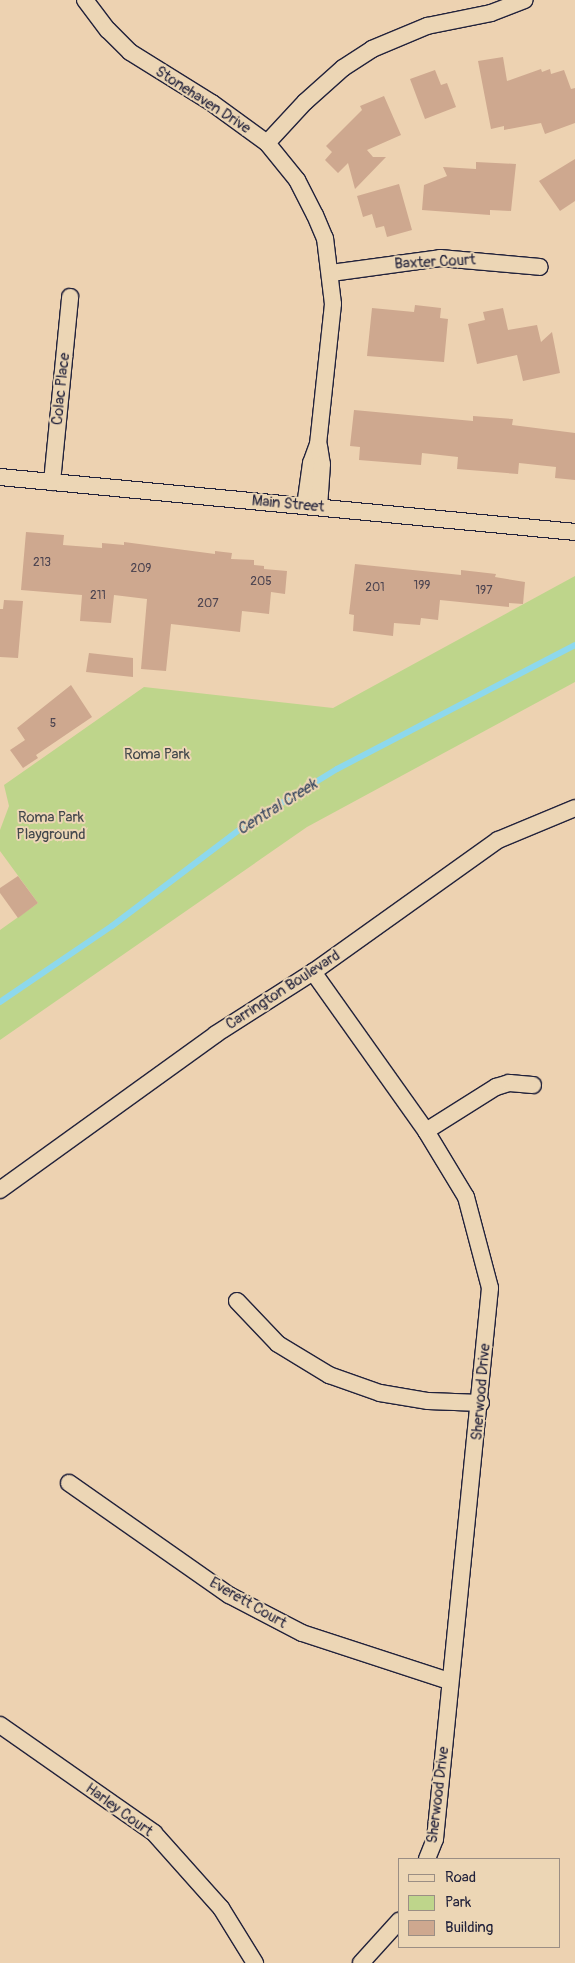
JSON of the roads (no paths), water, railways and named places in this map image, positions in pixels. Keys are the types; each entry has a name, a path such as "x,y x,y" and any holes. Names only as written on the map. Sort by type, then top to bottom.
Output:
{"street":[{"name":"Stonehaven Drive","path":"85,0 108,30 130,52 212,103 267,143 297,180 310,203 325,238 331,273 332,304 318,444 322,464 312,507"},
{"path":"267,143 343,68 372,49 427,26 491,13 525,0"},
{"name":"Baxter Court","path":"331,273 440,258 540,266"},
{"name":"Colac Place","path":"52,482 70,297"},
{"name":"Main Street","path":"0,477 575,532"},
{"name":"Carrington Boulevard","path":"0,1190 216,1034 313,972 498,840 575,808"},
{"name":"Sherwood Drive","path":"313,972 426,1131 466,1197 490,1288 480,1403 449,1681 435,1840 427,1858"},
{"path":"426,1131 496,1087 509,1083 533,1085"},
{"path":"238,1301 278,1344 329,1375 380,1393 428,1401 480,1403"},
{"name":"Everett Court","path":"69,1483 228,1595 311,1637 449,1681"},
{"name":"Harley Court","path":"0,1726 154,1833 221,1908 255,1963"},
{"path":"361,1963 398,1922"}],"waterway":[{"name":"Central Creek","path":"0,1002 112,926 244,826 337,769 575,645"}],"park label":[{"name":"Roma Park","path":"157,755"},
{"name":"Roma Park Playground","path":"51,826"}]}
